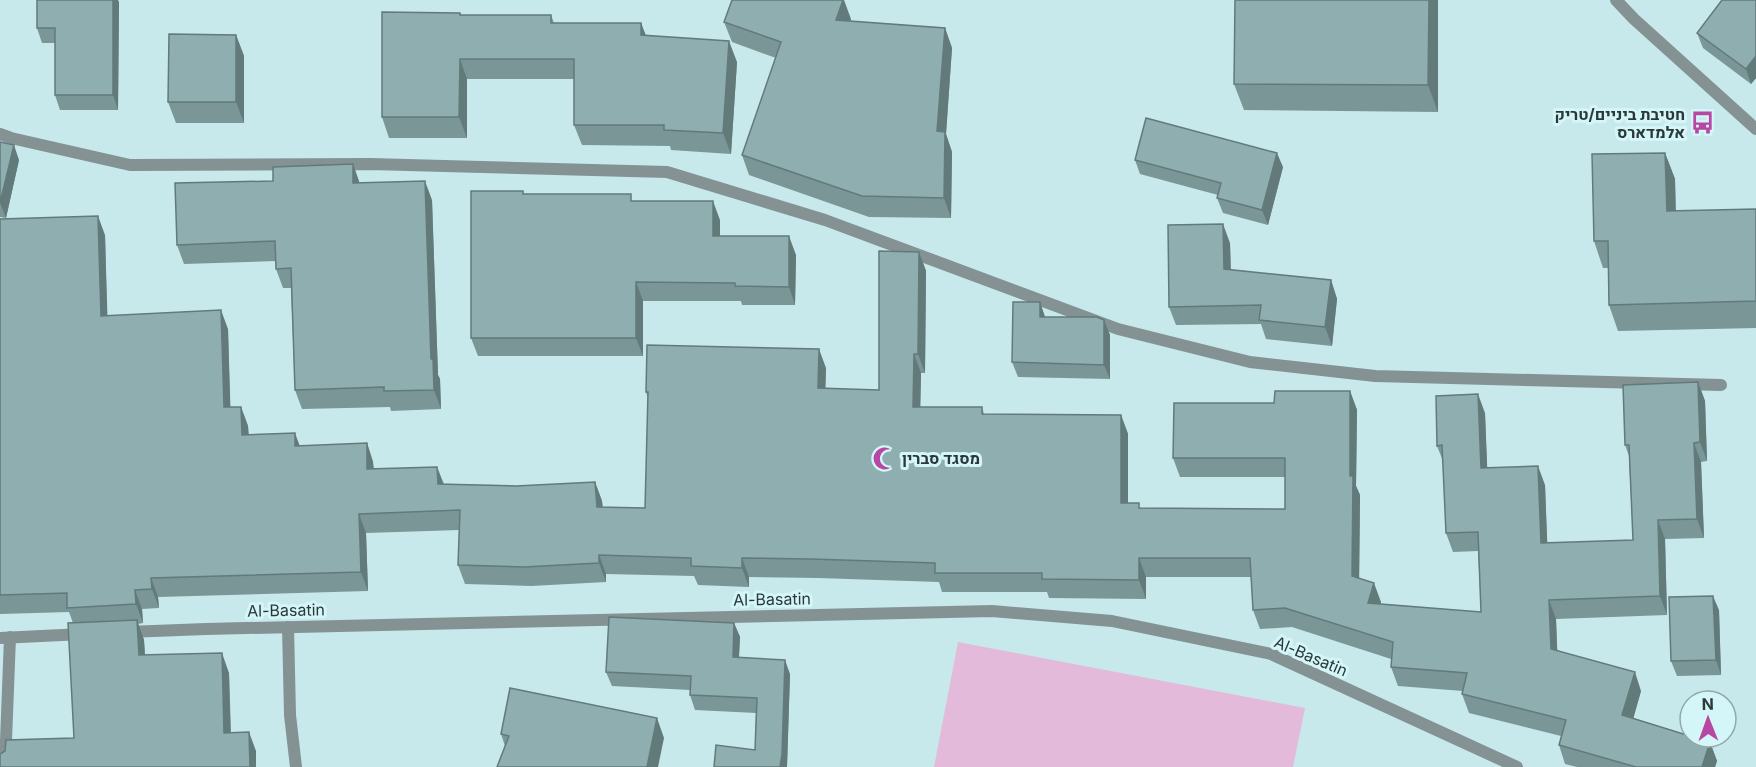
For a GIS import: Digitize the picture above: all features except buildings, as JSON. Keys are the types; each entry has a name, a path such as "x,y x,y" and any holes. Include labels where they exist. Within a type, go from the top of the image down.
{"street":[{"path":"1616,0 1756,129"},
{"path":"0,134 130,165 370,164 667,172 825,220 1118,329 1251,362 1375,376 1722,385"},
{"name":"Al-Basatin","path":"114,633 992,611 1112,621 1271,654 1517,767"},
{"path":"288,627 290,715 296,767"},
{"path":"5,767 5,637 91,634"}],"shaded area":[{"path":"958,642 1305,708 1293,767 934,767"}],"place":[{"name":"חטיבת ביניים/טריק אלמדארס","path":"1703,123"},
{"name":"מסגד סברין","path":"884,458"}]}
